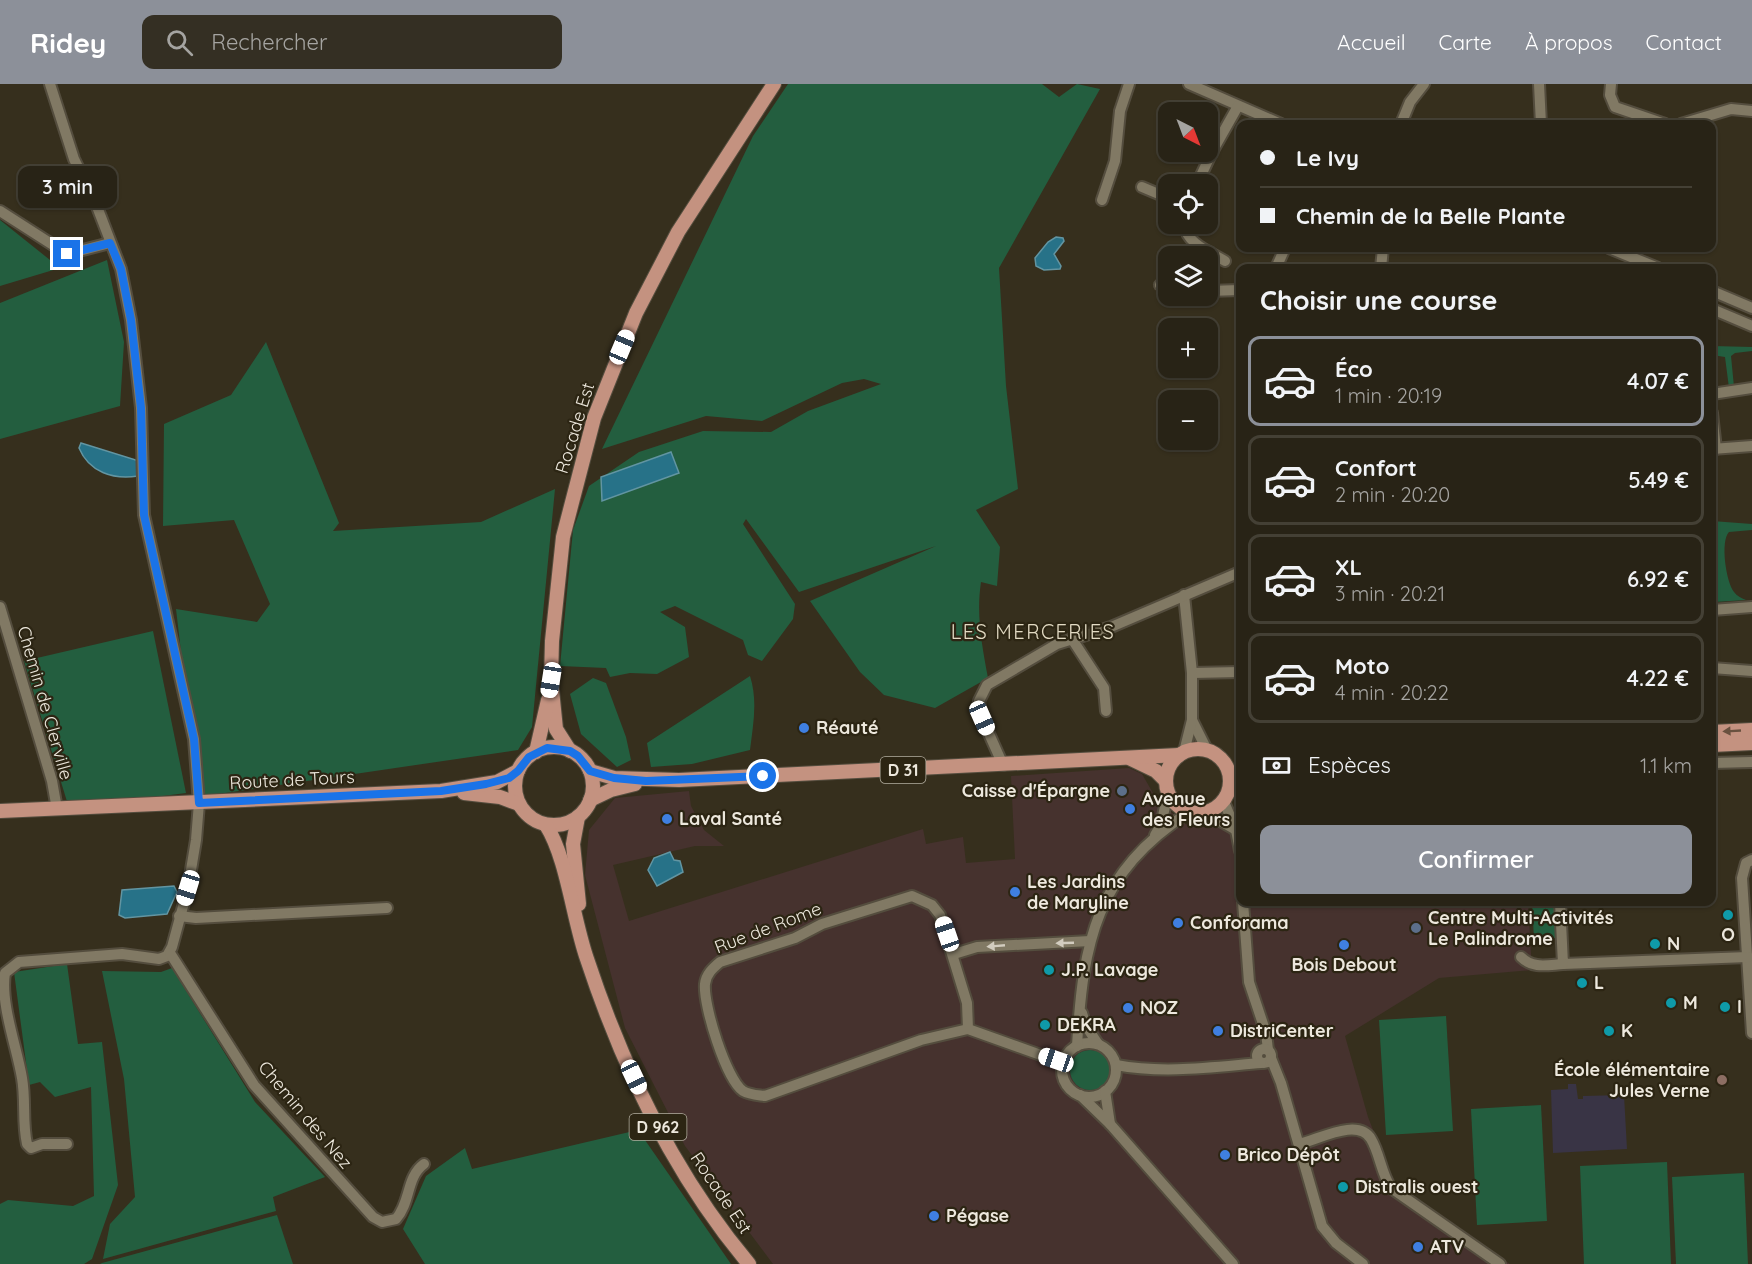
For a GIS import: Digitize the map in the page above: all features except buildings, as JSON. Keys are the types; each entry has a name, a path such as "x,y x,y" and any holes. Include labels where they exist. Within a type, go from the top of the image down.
{"main road":[{"name":"Rocade Est","path":"570,751 556,729 551,680 552,641 562,537 594,418 636,313 678,232 774,84"},
{"name":"Rocade Est","path":"536,752 543,730 551,680"},
{"path":"1716,732 1752,730"},
{"path":"1716,745 1752,743"},
{"path":"547,748 570,751 578,756 590,771 593,787 590,801 578,817 568,823 546,825 526,813 519,804 515,787 518,771 536,752 547,748"},
{"path":"1207,750 1223,760 1235,782 1224,802 1208,812 1194,813 1180,808 1167,787 1169,767 1182,753 1207,750"},
{"name":"D 31","path":"590,771 614,778 646,781 1003,765 1182,753"},
{"name":"D 31","path":"1126,757 1155,771 1167,787"},
{"path":"1223,760 1236,760"},
{"name":"Route de Tours","path":"0,811 441,791 497,783 518,771"},
{"name":"D 31","path":"590,801 611,790 646,781"},
{"name":"Route de Tours","path":"441,791 500,797 519,804"},
{"name":"Rocade Est","path":"578,817 573,844 573,870 594,977"},
{"name":"Rocade Est","path":"546,825 559,847 572,910 625,1059 660,1132 704,1204 748,1264"}],"street":[{"path":"50,84 74,159 96,204 121,269 131,320 141,408 144,515 194,739 199,803 191,869 170,953 159,958 122,954 19,962 5,973 3,980 22,1080 27,1144 36,1148 42,1144 67,1144"},
{"path":"1102,200 1115,161 1120,111 1129,84"},
{"path":"1189,84 1271,120"},
{"path":"1403,120 1410,102 1424,84"},
{"path":"1539,84 1541,120"},
{"path":"1611,84 1610,95 1615,107 1653,120"},
{"path":"1202,174 1238,106"},
{"path":"1694,120 1731,109 1752,111"},
{"path":"1142,187 1158,194"},
{"path":"0,211 67,254 110,243"},
{"path":"1187,234 1192,242 1225,261"},
{"path":"1619,252 1648,264"},
{"path":"1218,291 1236,290"},
{"path":"1716,293 1752,308"},
{"path":"1716,311 1752,326"},
{"path":"1716,393 1752,388"},
{"path":"1716,449 1752,446"},
{"path":"1003,765 982,718 979,702 981,692 987,685 1057,644 1112,627 1236,574"},
{"path":"1182,753 1192,720 1191,673 1184,595"},
{"name":"Chemin de Clerville","path":"0,607 52,781 57,809"},
{"path":"1716,610 1752,608"},
{"path":"1072,639 1104,688 1106,711"},
{"path":"1716,668 1752,671"},
{"path":"1191,673 1236,672"},
{"path":"1192,720 1207,750"},
{"path":"1716,763 1752,762"},
{"path":"1167,787 1161,825 1152,840 1109,890 1090,940 1079,1005 1077,1046 1063,1063 1064,1080 1110,1124 1233,1264"},
{"path":"1224,802 1236,830"},
{"path":"1152,840 1194,813 1222,822 1236,830"},
{"path":"1749,862 1742,878 1748,914 1752,1033"},
{"name":"Rue de Rome","path":"912,896 932,905 940,915 954,954 967,1003 968,1029 921,1040 866,1058 803,1084 765,1096 757,1095 742,1090 730,1077 706,1002 705,981 711,969 720,962 795,938 822,924 912,896"},
{"path":"1243,906 1249,982 1264,1027 1263,1056 1281,1083 1322,1226 1336,1243 1363,1264"},
{"path":"1560,906 1563,964"},
{"path":"179,916 195,918 387,908"},
{"path":"954,954 1000,945 1090,940"},
{"name":"Chemin des Nez","path":"170,953 254,1085 373,1217 382,1222 396,1219 407,1202 415,1170 424,1164"},
{"path":"1521,957 1528,965 1535,966 1748,957"},
{"path":"1079,1005 1086,1026 1098,1044 1110,1052 1116,1065 1115,1078 1105,1091 1088,1097 1080,1095"},
{"path":"968,1029 1063,1063"},
{"path":"1077,1046 1098,1044"},
{"path":"1116,1065 1142,1070 1235,1066 1263,1056"},
{"path":"1115,1078 1142,1070"},
{"path":"1105,1091 1110,1124"},
{"path":"1299,1144 1352,1129 1365,1133 1371,1138 1384,1178 1391,1188 1500,1264"}],"shaded area":[{"path":"1129,768 1142,774 1157,800 1185,824 1211,828 1236,809 1236,906 1528,906 1532,970 1439,978 1345,1036 1368,1117 1393,1181 1510,1264 773,1264 685,1146 625,1028 585,875 589,830 615,798 689,791 691,806 704,830 724,846 695,846 613,865 629,921 923,829 926,844 963,837 966,863 1015,859 1011,776"},
{"path":"1568,1084 1576,1084 1578,1099 1583,1099 1583,1096 1624,1095 1627,1149 1553,1153 1551,1090 1568,1089"}],"green space":[{"path":"788,84 1042,84 1059,97 1077,84 1100,89 999,268 1006,386 1018,489 976,510 1000,547 997,586 981,582 980,630 988,678 935,708 884,695 860,672 810,601 936,546 799,592 746,519 743,524 795,604 793,619 762,661 748,655 743,640 675,606 660,612 685,627 689,657 657,674 630,673 610,677 606,668 560,666 573,530 589,486 639,452 703,431 771,432 808,411 881,384 864,379 842,383 762,421 706,416 602,449 753,136"},
{"path":"0,220 60,268 0,286"},
{"path":"107,260 124,342 120,406 0,439 0,303"},
{"path":"266,342 339,523 333,531 481,522 555,489 532,727 518,750 198,797 176,609 257,622 270,604 234,520 163,526 164,424 231,395"},
{"path":"1716,346 1752,347 1752,351 1735,353 1731,356 1734,387 1729,388 1725,357 1716,356"},
{"path":"1716,521 1752,524 1752,530 1729,532 1725,544 1725,562 1731,587 1736,595 1746,600 1716,602"},
{"path":"153,631 186,793 69,808 24,661"},
{"path":"750,676 754,704 750,750 692,764 651,767 647,743"},
{"path":"593,678 606,683 626,737 631,760 617,767 581,734 570,694"},
{"path":"1532,906 1555,906 1556,938 1534,939"},
{"path":"67,964 78,1044 102,1042 118,1185 92,1259 84,1264 0,1264 0,1204 8,1200 73,1206 94,1196 91,1087 55,1097 40,1082 29,1085 14,972"},
{"path":"172,968 255,1102 325,1177 273,1197 276,1211 103,1259 110,1224 135,1197 124,1079 102,971 161,972"},
{"path":"1446,1016 1453,1131 1386,1135 1379,1020"},
{"path":"1090,1050 1098,1051 1104,1056 1109,1062 1109,1078 1104,1084 1098,1089 1090,1090 1082,1089 1076,1084 1071,1078 1070,1070 1071,1062 1076,1056 1082,1051"},
{"path":"1541,1105 1547,1221 1477,1225 1471,1109"},
{"path":"638,1130 731,1264 425,1264 403,1229 426,1176 465,1148 472,1169"},
{"path":"1667,1162 1671,1264 1584,1264 1580,1166"},
{"path":"1744,1173 1748,1264 1676,1264 1672,1177"},
{"path":"277,1215 293,1264 100,1264 102,1263"}],"water":[{"path":"1056,237 1063,238 1064,241 1054,254 1061,266 1060,269 1044,270 1036,266 1035,258 1048,242"},
{"path":"81,443 139,461 138,476 120,477 95,468 83,456 79,448"},
{"path":"671,452 679,473 602,501 601,477"},
{"path":"670,852 674,860 680,861 683,872 657,886 648,870 654,858"},
{"path":"174,886 177,892 167,914 125,918 119,915 122,890"}],"place":[{"name":"Réauté","path":"804,728"},
{"name":"Caisse d'Épargne","path":"1122,791"},
{"name":"Avenue des Fleurs","path":"1130,809"},
{"name":"Laval Santé","path":"667,819"},
{"name":"Les Jardins de Maryline","path":"1015,892"},
{"name":"O","path":"1728,915"},
{"name":"Conforama","path":"1178,923"},
{"name":"Centre Multi-Activités Le Palindrome","path":"1416,928"},
{"name":"N","path":"1655,944"},
{"name":"Bois Debout","path":"1344,945"},
{"name":"J.P. Lavage","path":"1049,970"},
{"name":"L","path":"1582,983"},
{"name":"M","path":"1671,1003"},
{"name":"I","path":"1725,1007"},
{"name":"NOZ","path":"1128,1008"},
{"name":"DEKRA","path":"1045,1025"},
{"name":"DistriCenter","path":"1218,1031"},
{"name":"K","path":"1609,1031"},
{"name":"École élémentaire Jules Verne","path":"1722,1080"},
{"name":"Brico Dépôt","path":"1225,1155"},
{"name":"Distralis ouest","path":"1343,1187"},
{"name":"Pégase","path":"934,1216"},
{"name":"ATV","path":"1418,1247"}],"district":[{"name":"LES MERCERIES","path":"1033,632"}],"route":[{"path":"67,254 110,243 121,269 131,320 141,408 144,515 194,739 195,778 199,803 441,791 497,783 518,771 523,763 536,752 547,748 570,751 585,763 590,771 614,778 646,781 763,776"}]}
